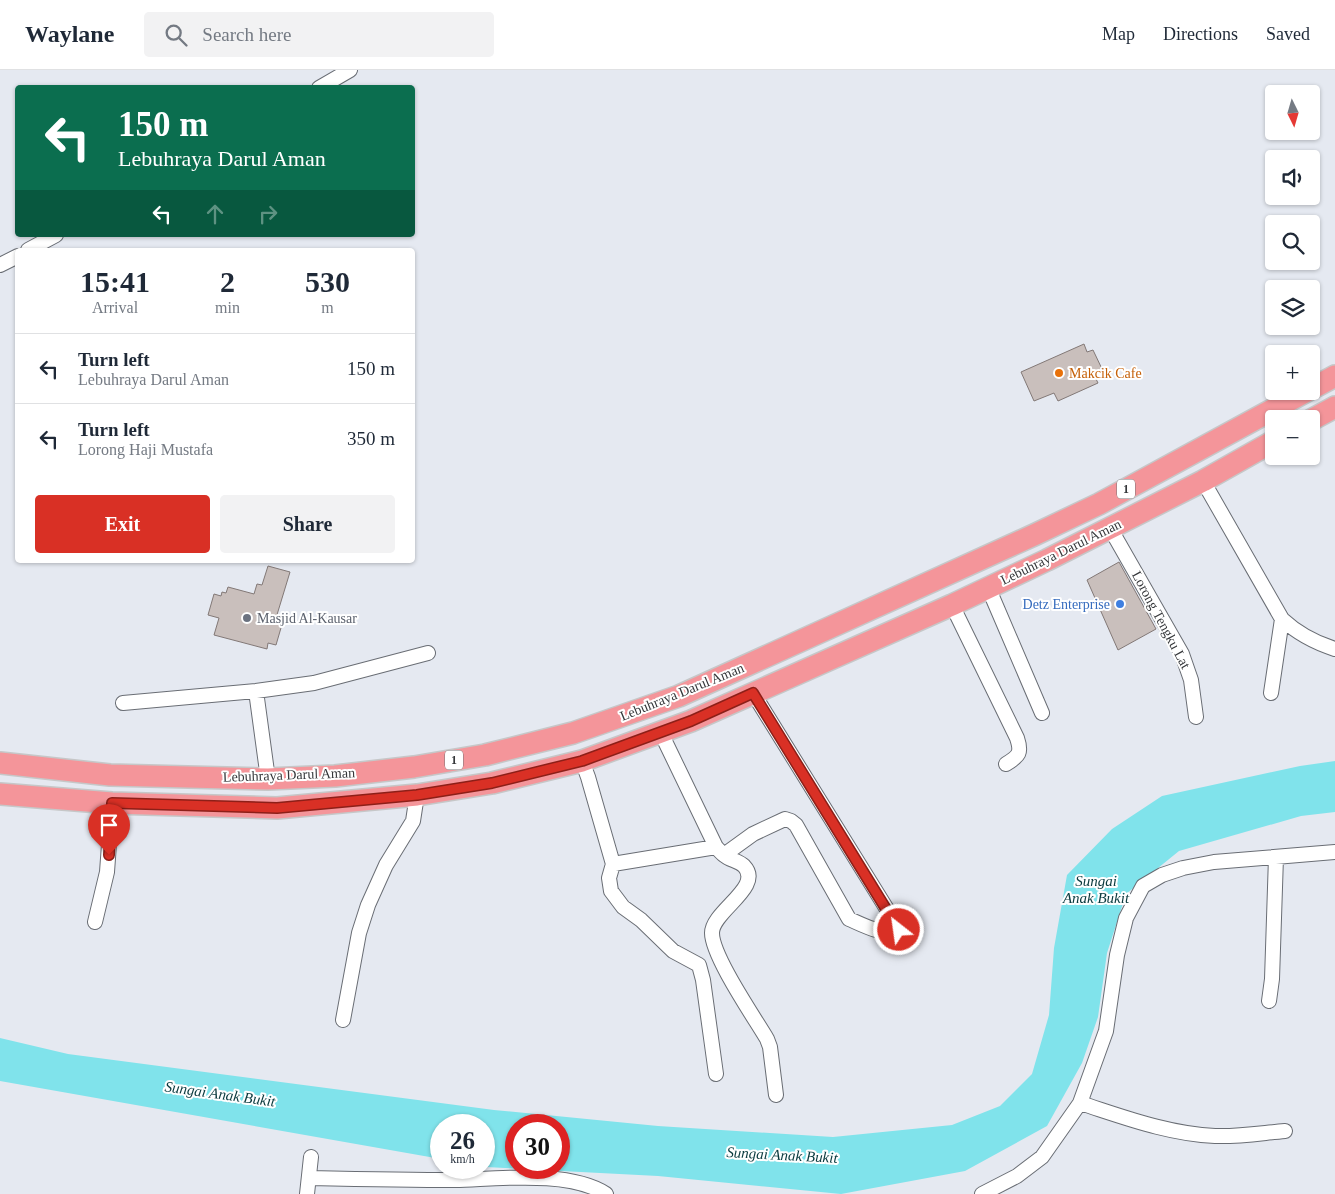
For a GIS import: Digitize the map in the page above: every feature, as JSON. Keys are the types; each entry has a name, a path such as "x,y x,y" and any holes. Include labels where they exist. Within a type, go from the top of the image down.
{"highway":[{"path":"1320,384 1335,376"},
{"name":"Lebuhraya Darul Aman","path":"0,764 110,775 268,779 335,776 414,768 485,755 573,733 679,696 881,606 1099,504 1290,400"},
{"path":"1320,415 1335,407"},
{"name":"Lebuhraya Darul Aman","path":"0,794 112,803 277,808 417,795 492,783 582,761 661,733 952,604 1110,528 1265,447"},
{"path":"881,606 889,615 903,620 918,620 925,616"},
{"path":"826,630 833,628 849,630 869,642"}],"street":[{"path":"324,85 350,70"},
{"path":"32,248 52,237"},
{"path":"0,265 15,258"},
{"path":"1203,481 1282,619 1291,627 1321,645 1335,649"},
{"name":"Lorong Tengku Lat","path":"1110,528 1182,654 1191,680 1196,718"},
{"path":"988,587 1042,714"},
{"path":"952,604 1017,738 1020,747 1019,754 1015,759 1006,764"},
{"path":"1271,693 1282,619"},
{"path":"123,703 314,684 428,654"},
{"path":"256,691 268,779"},
{"path":"613,864 720,851 785,819 796,825 849,919 878,930 898,931 898,927 753,693"},
{"path":"661,733 720,851 744,865 748,872 747,883 740,896 728,906 713,925 712,934 718,955 768,1039 776,1095"},
{"path":"582,761 613,864 609,878 611,891 623,907 641,920 673,952 699,965 703,980 716,1074"},
{"path":"343,1020 359,933 368,905 386,865 413,821 417,795"},
{"path":"95,922 107,872 112,803"},
{"path":"982,1194 1017,1176 1042,1157 1080,1102 1106,1031 1117,955 1126,918 1143,886 1162,875 1183,868 1230,860 1335,852"},
{"path":"1269,1001 1272,979 1276,857"},
{"path":"1080,1102 1153,1127 1188,1133 1216,1136 1285,1131"},
{"path":"307,1194 311,1158"},
{"path":"309,1178 458,1180 500,1178 550,1180 587,1184 606,1194"}],"water":[{"name":"Sungai Anak Bukit","path":"1335,761 1335,812 1301,816 1179,851 1126,894 1107,953 1098,1017 1082,1063 1047,1126 965,1171 841,1194 658,1176 570,1171 570,1117 658,1126 833,1137 952,1125 1000,1106 1032,1074 1049,1015 1054,948 1067,875 1112,829 1162,796 1300,766"},
{"name":"Sungai Anak Bukit","path":"0,1038 68,1054 535,1114 505,1114 505,1168 495,1167 495,1114 430,1114 430,1157 0,1081"}],"building":[{"name":"Makcik Cafe","path":"1084,344 1087,352 1093,350 1103,371 1094,375 1098,383 1058,401 1054,393 1034,401 1021,372"},
{"name":"Detz Enterprise","path":"1119,562 1156,629 1118,650 1087,580"},
{"name":"Masjid Al-Kausar","path":"268,566 290,572 276,618 283,621 276,645 268,643 267,649 214,635 219,618 208,615 214,594 221,596 222,592 226,593 228,587 254,594 257,584 262,585"}],"place":[{"name":"Makcik Cafe","path":"1059,373"},
{"name":"Detz Enterprise","path":"1120,604"},
{"name":"Masjid Al-Kausar","path":"247,618"}],"route":[{"path":"109,855 112,803 277,808 417,795 492,783 548,771 582,761 661,733 753,693 899,930"}]}
